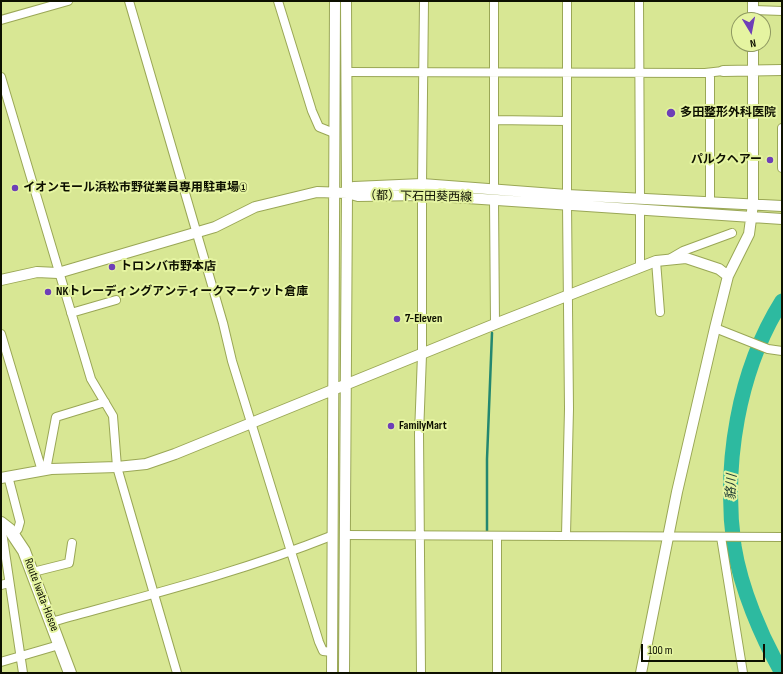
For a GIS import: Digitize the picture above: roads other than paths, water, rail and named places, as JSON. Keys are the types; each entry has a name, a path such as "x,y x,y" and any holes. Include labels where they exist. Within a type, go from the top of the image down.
{"main road":[{"name":"Route Iwata-Hosoe","path":"1,524 13,535 24,551 70,673"}],"street":[{"path":"1,20 68,1"},
{"path":"129,1 232,361 290,552 319,642 323,651 332,652"},
{"path":"278,1 312,111 319,127 334,133"},
{"path":"332,673 331,536 334,391 335,1"},
{"path":"344,673 348,193 346,1"},
{"path":"422,184 424,1"},
{"path":"494,1 494,188"},
{"path":"566,535 569,409 567,296 567,1"},
{"path":"638,1 640,74 640,198"},
{"path":"753,10 782,11"},
{"path":"641,673 677,492 715,328 728,276 749,234 753,217 753,52"},
{"path":"346,72 640,74 782,70"},
{"path":"710,73 710,201"},
{"path":"1,77 58,273 91,378 113,416 116,467 177,673"},
{"path":"494,120 568,121"},
{"path":"782,128 782,168"},
{"name":"（都）下石田葵西線","path":"782,206 640,198 567,200 494,200 422,195 358,196 348,193 354,187 422,184 494,188 567,200 640,210 782,219"},
{"path":"1,280 37,272 58,273 215,227 255,207 317,192 348,193"},
{"path":"421,673 419,434 422,354 422,195"},
{"path":"494,200 495,324"},
{"path":"640,210 640,267"},
{"path":"671,258 683,251 732,233"},
{"path":"13,535 18,529 20,522 4,477 44,470 116,467 153,461 252,424 495,324 656,261 671,258 686,258 719,269 728,276"},
{"path":"656,261 660,312"},
{"path":"71,313 116,300"},
{"path":"715,328 768,349 782,351"},
{"path":"1,334 44,470"},
{"path":"44,470 56,417 105,402"},
{"path":"1,524 23,673"},
{"path":"344,535 782,537"},
{"path":"51,622 154,594 290,552 331,536"},
{"path":"497,536 497,673"},
{"path":"723,537 743,673"},
{"path":"33,572 69,563 72,543"},
{"path":"1,585 9,583"},
{"path":"1,662 59,645"}],"waterway":[{"name":"貉川","path":"782,301 767,328 754,357 737,419 731,483 731,515 737,562 747,595 759,628 782,673"},
{"path":"487,533 487,459 492,333"}],"place":[{"name":"多田整形外科医院","path":"671,113"},
{"name":"パルクヘアー","path":"770,160"},
{"name":"イオンモール浜松市野従業員専用駐車場①","path":"15,188"},
{"name":"トロンバ市野本店","path":"112,267"},
{"name":"NKトレーディングアンティークマーケット倉庫","path":"48,292"},
{"name":"7-Eleven","path":"397,319"},
{"name":"FamilyMart","path":"391,426"}]}
